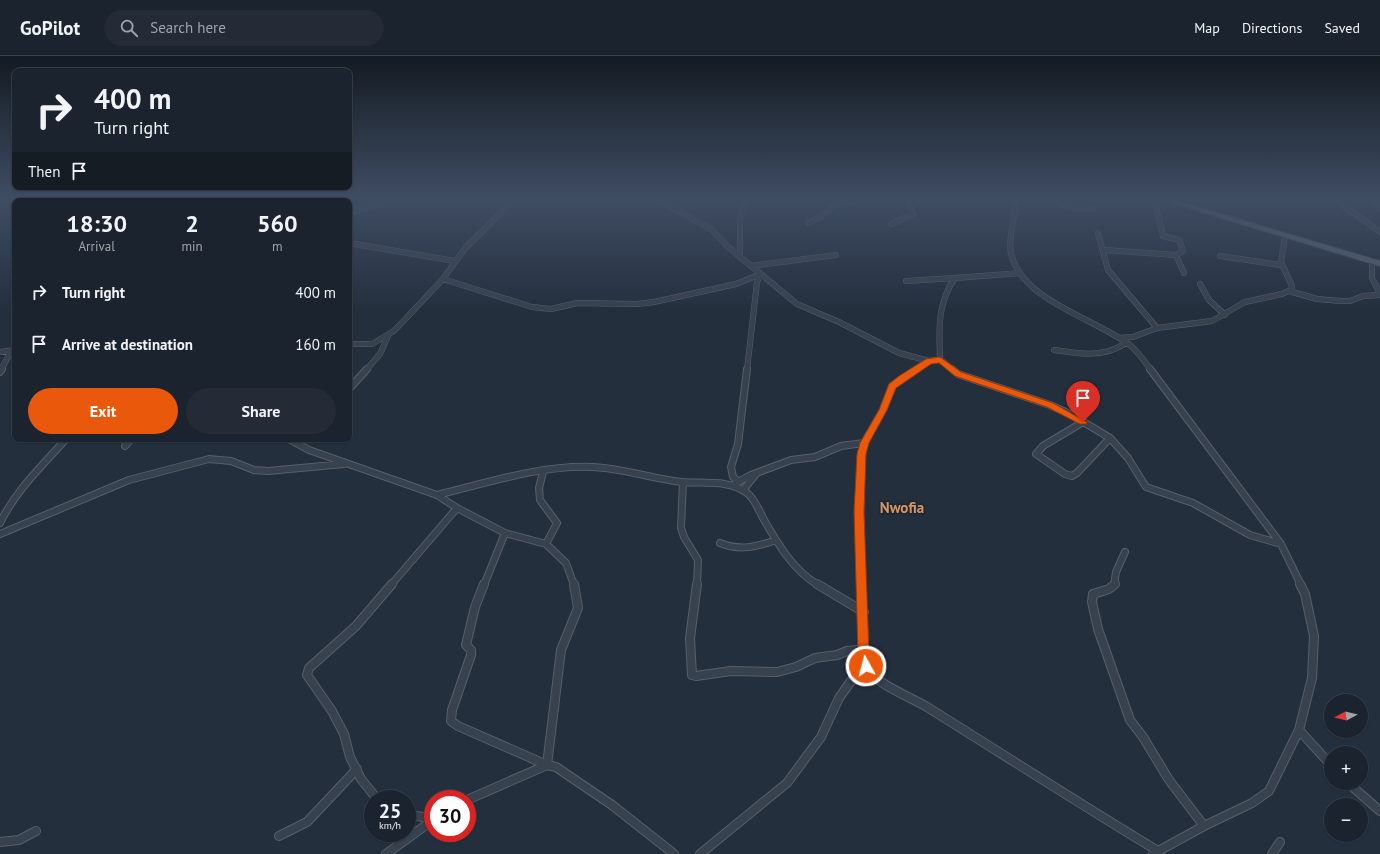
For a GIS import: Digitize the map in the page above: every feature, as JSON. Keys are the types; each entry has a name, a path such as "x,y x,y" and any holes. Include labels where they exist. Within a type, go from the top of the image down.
{"main road":[{"path":"1286,236 1376,263"}],"street":[{"path":"352,344 372,344 388,336 443,279 466,247 478,235"},
{"path":"717,235 740,257 797,304 838,322 882,346 899,353 929,361 940,360 958,374 1050,405 1110,438 1128,458 1146,487 1193,503 1250,534 1281,544"},
{"path":"740,235 740,257"},
{"path":"700,854 742,818 787,783 821,737 839,698 851,681 860,678 873,678 925,706 1156,852 1204,826 1252,803 1269,791 1299,730 1312,678 1314,636 1304,594 1281,544 1143,359 1119,338 1034,290 1020,273 1011,254 1009,235"},
{"path":"1099,235 1104,250 1108,270 1157,328"},
{"path":"1104,250 1176,255 1183,251 1181,242 1163,235"},
{"path":"1286,236 1280,256 1280,265 1292,286 1290,291"},
{"path":"352,244 456,261"},
{"path":"751,266 836,255"},
{"path":"1176,255 1184,273"},
{"path":"1220,256 1280,265"},
{"path":"1119,338 1133,337 1157,328 1204,322 1225,315 1254,299 1290,291 1317,299 1341,301 1350,301 1362,296 1380,294 1372,278 1376,263"},
{"path":"906,281 1020,273"},
{"path":"443,279 532,307 551,309 577,303 637,304 654,302 736,284 761,274"},
{"path":"736,484 731,467 738,444 757,282 761,274"},
{"path":"940,360 939,312 944,294 955,278"},
{"path":"1200,284 1209,300 1225,315"},
{"path":"352,385 380,354 388,336"},
{"path":"1054,350 1096,353 1118,349 1126,344"},
{"path":"0,352 12,350"},
{"path":"0,372 12,352"},
{"path":"873,678 866,666 864,654 864,612 859,512 862,454 864,443 883,410 892,386 929,361"},
{"path":"1083,422 1043,446 1036,454 1065,474 1072,476 1077,473 1110,438"},
{"path":"0,523 10,503 18,492 63,442"},
{"path":"126,446 129,442"},
{"path":"294,442 309,450 437,495 457,508 506,533 546,544 566,563 576,590 578,608 561,650 547,765"},
{"path":"736,484 751,475 791,460 815,457 841,446 864,443"},
{"path":"0,534 122,483 209,459 231,461 254,470 268,471 348,464"},
{"path":"437,495 543,472 580,467 601,468 683,482 736,484 744,489 754,501 781,549 804,576 864,612"},
{"path":"543,472 538,491 541,504 554,515 557,523 546,544"},
{"path":"744,489 756,474"},
{"path":"683,482 682,531 686,541 699,558 690,638 692,675 696,676 731,671 777,672 796,667 815,658 837,655 847,651 857,650 864,654"},
{"path":"370,790 362,779 350,757 344,734 332,711 307,675 309,668 356,626 457,508"},
{"path":"506,533 475,607 466,645 471,650 471,655 452,710 451,721 458,726 547,765 556,767 612,805 674,854"},
{"path":"720,543 739,549 776,540"},
{"path":"1125,552 1116,572 1115,584 1101,592 1093,594 1092,602 1098,629 1130,720 1143,737 1169,780 1204,826"},
{"path":"1299,730 1324,757"},
{"path":"476,796 547,765"},
{"path":"279,836 308,822 357,769"},
{"path":"1356,790 1380,811"},
{"path":"386,854 424,826"},
{"path":"0,842 19,840 36,831"},
{"path":"1272,854 1280,842"}],"district":[{"name":"Nwofia","path":"902,508"}],"route":[{"path":"866,666 864,654 864,612 859,485 864,443 883,410 892,386 929,361 940,360 958,374 1050,405 1083,422"}]}
